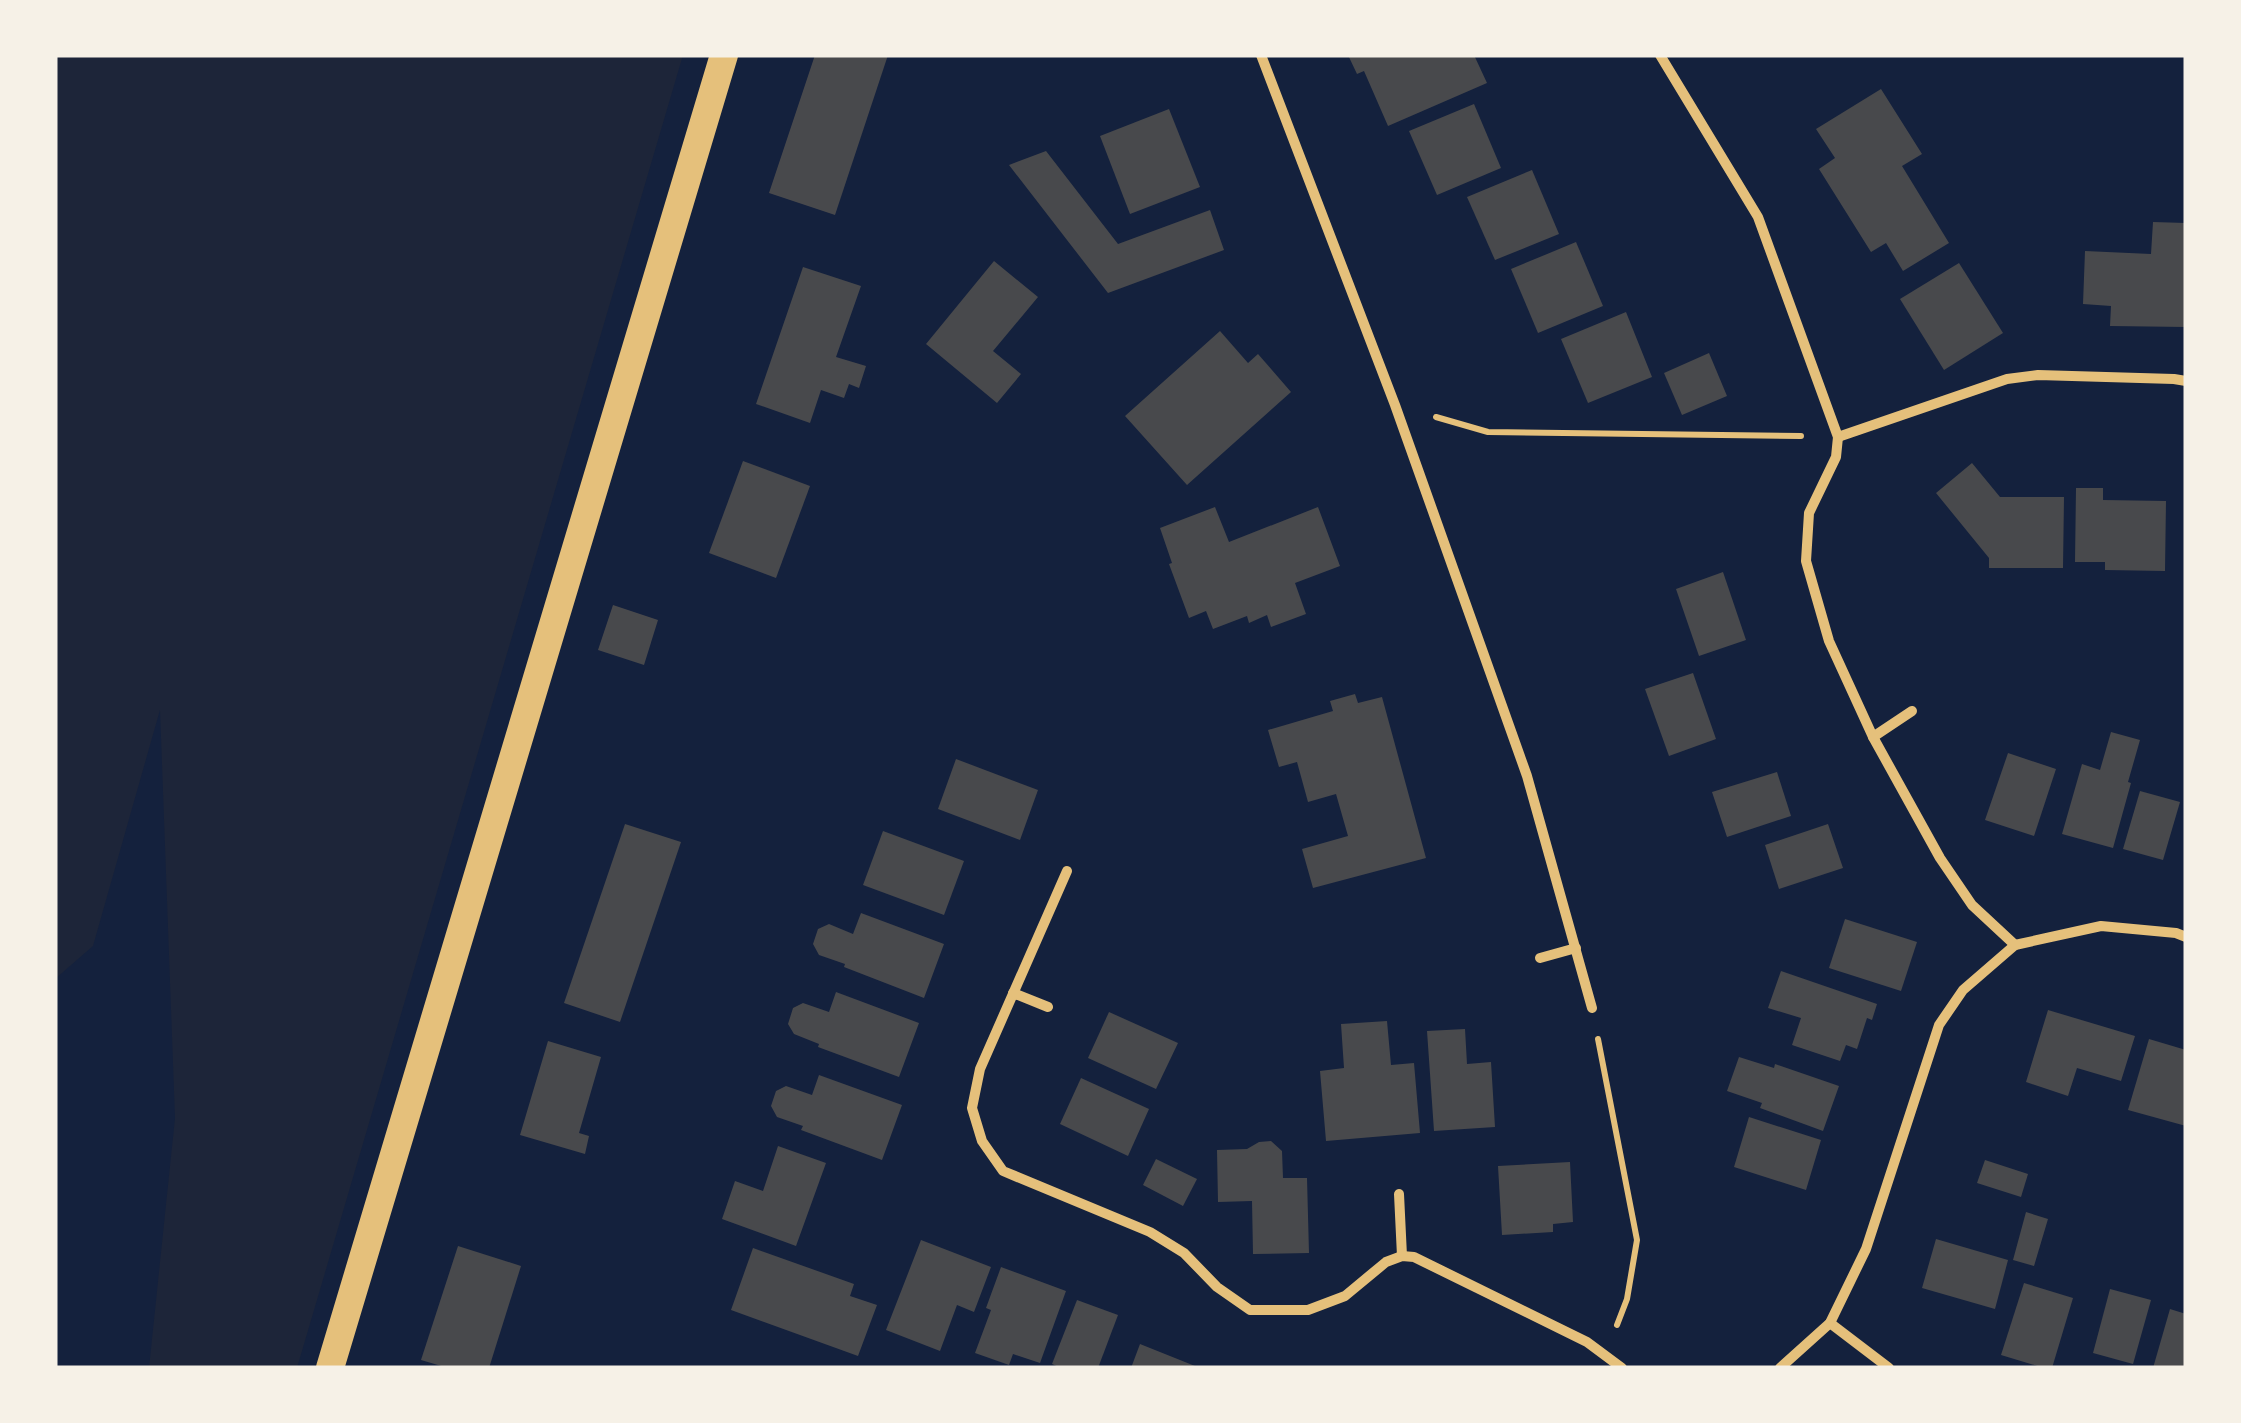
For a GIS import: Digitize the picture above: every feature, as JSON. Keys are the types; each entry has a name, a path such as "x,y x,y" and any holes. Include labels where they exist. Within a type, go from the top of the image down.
{"highway":[{"path":"330,1368 724,55"}],"street":[{"path":"1261,55 1395,405 1527,776 1592,1008"},
{"path":"1660,55 1758,217 1838,437 1836,457 1809,513 1806,561 1829,641 1873,737 1940,858 1972,905 2015,945"},
{"path":"1838,437 2006,379 2174,378 2186,382"},
{"path":"1873,737 1912,711"},
{"path":"1067,871 980,1069 972,1108 982,1141 1004,1171 1150,1232 1184,1253 1217,1287 1250,1310 1308,1310 1345,1296 1386,1262 1402,1256 1414,1257 1587,1342 1622,1368"},
{"path":"1780,1368 1830,1323 1866,1249 1939,1025 1963,990 2015,945 2101,926 2186,937"},
{"path":"1540,958 1576,948"},
{"path":"1013,994 1048,1007"},
{"path":"1399,1194 1402,1256"},
{"path":"1830,1323 1889,1368"}],"path":[{"path":"1395,405 1488,432 1838,437"},
{"path":"1592,1008 1637,1240 1626,1299 1606,1356"}],"shaded area":[{"path":"55,55 683,55 297,1368 149,1368 175,1118 160,710 93,946 55,979"}],"building":[{"path":"815,55 888,55 835,215 769,193"},
{"path":"1348,55 1474,55 1487,83 1388,126 1364,71 1357,74"},
{"path":"1881,89 1922,154 1902,166 1949,243 1903,271 1886,243 1871,252 1819,169 1835,158 1816,129"},
{"path":"1474,104 1501,168 1437,195 1409,131"},
{"path":"1169,109 1200,187 1130,214 1100,136"},
{"path":"1046,151 1118,244 1210,210 1224,250 1108,293 1009,165"},
{"path":"1532,170 1559,234 1495,260 1467,197"},
{"path":"2153,222 2186,223 2186,327 2110,326 2111,306 2083,304 2085,251 2151,254"},
{"path":"1576,242 1603,306 1538,333 1511,269"},
{"path":"994,261 1038,297 993,351 1021,374 997,403 926,344"},
{"path":"1959,263 2003,333 1944,370 1900,299"},
{"path":"803,267 861,286 836,357 866,366 859,388 849,384 844,398 821,390 810,423 756,404"},
{"path":"1626,312 1652,377 1588,403 1561,339"},
{"path":"1220,331 1248,363 1258,354 1291,392 1187,485 1125,416"},
{"path":"1709,353 1727,396 1682,415 1664,373"},
{"path":"743,461 810,486 776,578 709,553"},
{"path":"1972,463 2000,497 2064,497 2063,568 1989,568 1989,558 1936,493"},
{"path":"2076,488 2103,488 2103,500 2166,501 2165,571 2105,570 2105,562 2075,562"},
{"path":"1215,507 1229,542 1318,507 1340,566 1295,583 1306,614 1271,627 1267,615 1249,623 1247,616 1213,629 1206,611 1189,618 1160,528"},
{"path":"1723,572 1746,640 1699,656 1676,589"},
{"path":"613,605 658,620 644,665 598,650"},
{"path":"1693,673 1716,739 1669,756 1645,689"},
{"path":"1355,694 1358,703 1382,697 1426,858 1313,888 1302,849 1348,836 1336,794 1308,802 1297,762 1279,767 1268,730 1333,711 1330,701"},
{"path":"2111,732 2140,740 2113,848 2062,834 2082,764 2100,770"},
{"path":"2008,753 2056,769 2034,836 1985,820"},
{"path":"956,759 1038,790 1020,840 938,809"},
{"path":"1777,772 1791,816 1727,837 1712,792"},
{"path":"2140,791 2180,802 2163,860 2123,849"},
{"path":"625,824 681,842 620,1022 564,1003"},
{"path":"1828,824 1843,868 1779,889 1765,845"},
{"path":"883,831 964,861 944,915 863,885"},
{"path":"861,913 944,944 924,998 819,955 813,944 818,929 829,924 853,934"},
{"path":"1845,919 1917,942 1901,991 1829,968"},
{"path":"1781,971 1877,1004 1872,1020 1867,1018 1857,1049 1846,1045 1840,1061 1792,1045 1801,1018 1768,1008"},
{"path":"836,992 919,1023 899,1077 794,1034 788,1024 793,1008 803,1003 829,1012"},
{"path":"2048,1010 2135,1036 2121,1081 2077,1068 2068,1096 2026,1082"},
{"path":"1109,1012 1178,1043 1156,1089 1088,1058"},
{"path":"1387,1021 1391,1065 1414,1063 1420,1133 1326,1141 1320,1071 1344,1068 1341,1024"},
{"path":"1465,1029 1467,1064 1491,1062 1495,1127 1434,1131 1427,1031"},
{"path":"2149,1039 2186,1050 2186,1126 2128,1110"},
{"path":"548,1041 601,1057 579,1133 589,1136 585,1154 520,1135"},
{"path":"1739,1057 1774,1068 1775,1064 1839,1086 1823,1131 1727,1091"},
{"path":"819,1075 902,1105 882,1160 777,1117 771,1106 776,1091 786,1086 812,1095"},
{"path":"1081,1078 1149,1109 1128,1156 1060,1124"},
{"path":"1749,1117 1821,1140 1806,1190 1734,1167"},
{"path":"1271,1141 1282,1151 1283,1178 1307,1178 1309,1253 1253,1254 1252,1201 1218,1202 1217,1150 1247,1149"},
{"path":"778,1146 826,1163 796,1246 722,1219 735,1181 763,1191"},
{"path":"1156,1159 1197,1179 1183,1206 1143,1185"},
{"path":"1985,1160 2028,1174 2021,1197 1977,1183"},
{"path":"1570,1162 1573,1222 1553,1224 1553,1232 1502,1235 1498,1166"},
{"path":"2026,1212 2048,1219 2034,1266 2013,1260"},
{"path":"1936,1239 2008,1260 1995,1309 1922,1288"},
{"path":"921,1240 991,1267 974,1312 957,1305 940,1351 886,1330"},
{"path":"458,1246 521,1266 489,1368 448,1368 421,1360"},
{"path":"753,1248 854,1284 850,1296 877,1305 858,1356 731,1310"},
{"path":"1001,1267 1066,1291 1040,1363 1013,1354 1009,1365 975,1353"},
{"path":"2024,1283 2073,1298 2052,1368 2001,1355"},
{"path":"2110,1289 2151,1300 2133,1364 2093,1353"},
{"path":"1077,1300 1118,1315 1098,1368 1061,1368 1052,1364"},
{"path":"2170,1309 2186,1314 2186,1368 2153,1368"},
{"path":"1140,1344 1200,1368 1131,1368"}]}
